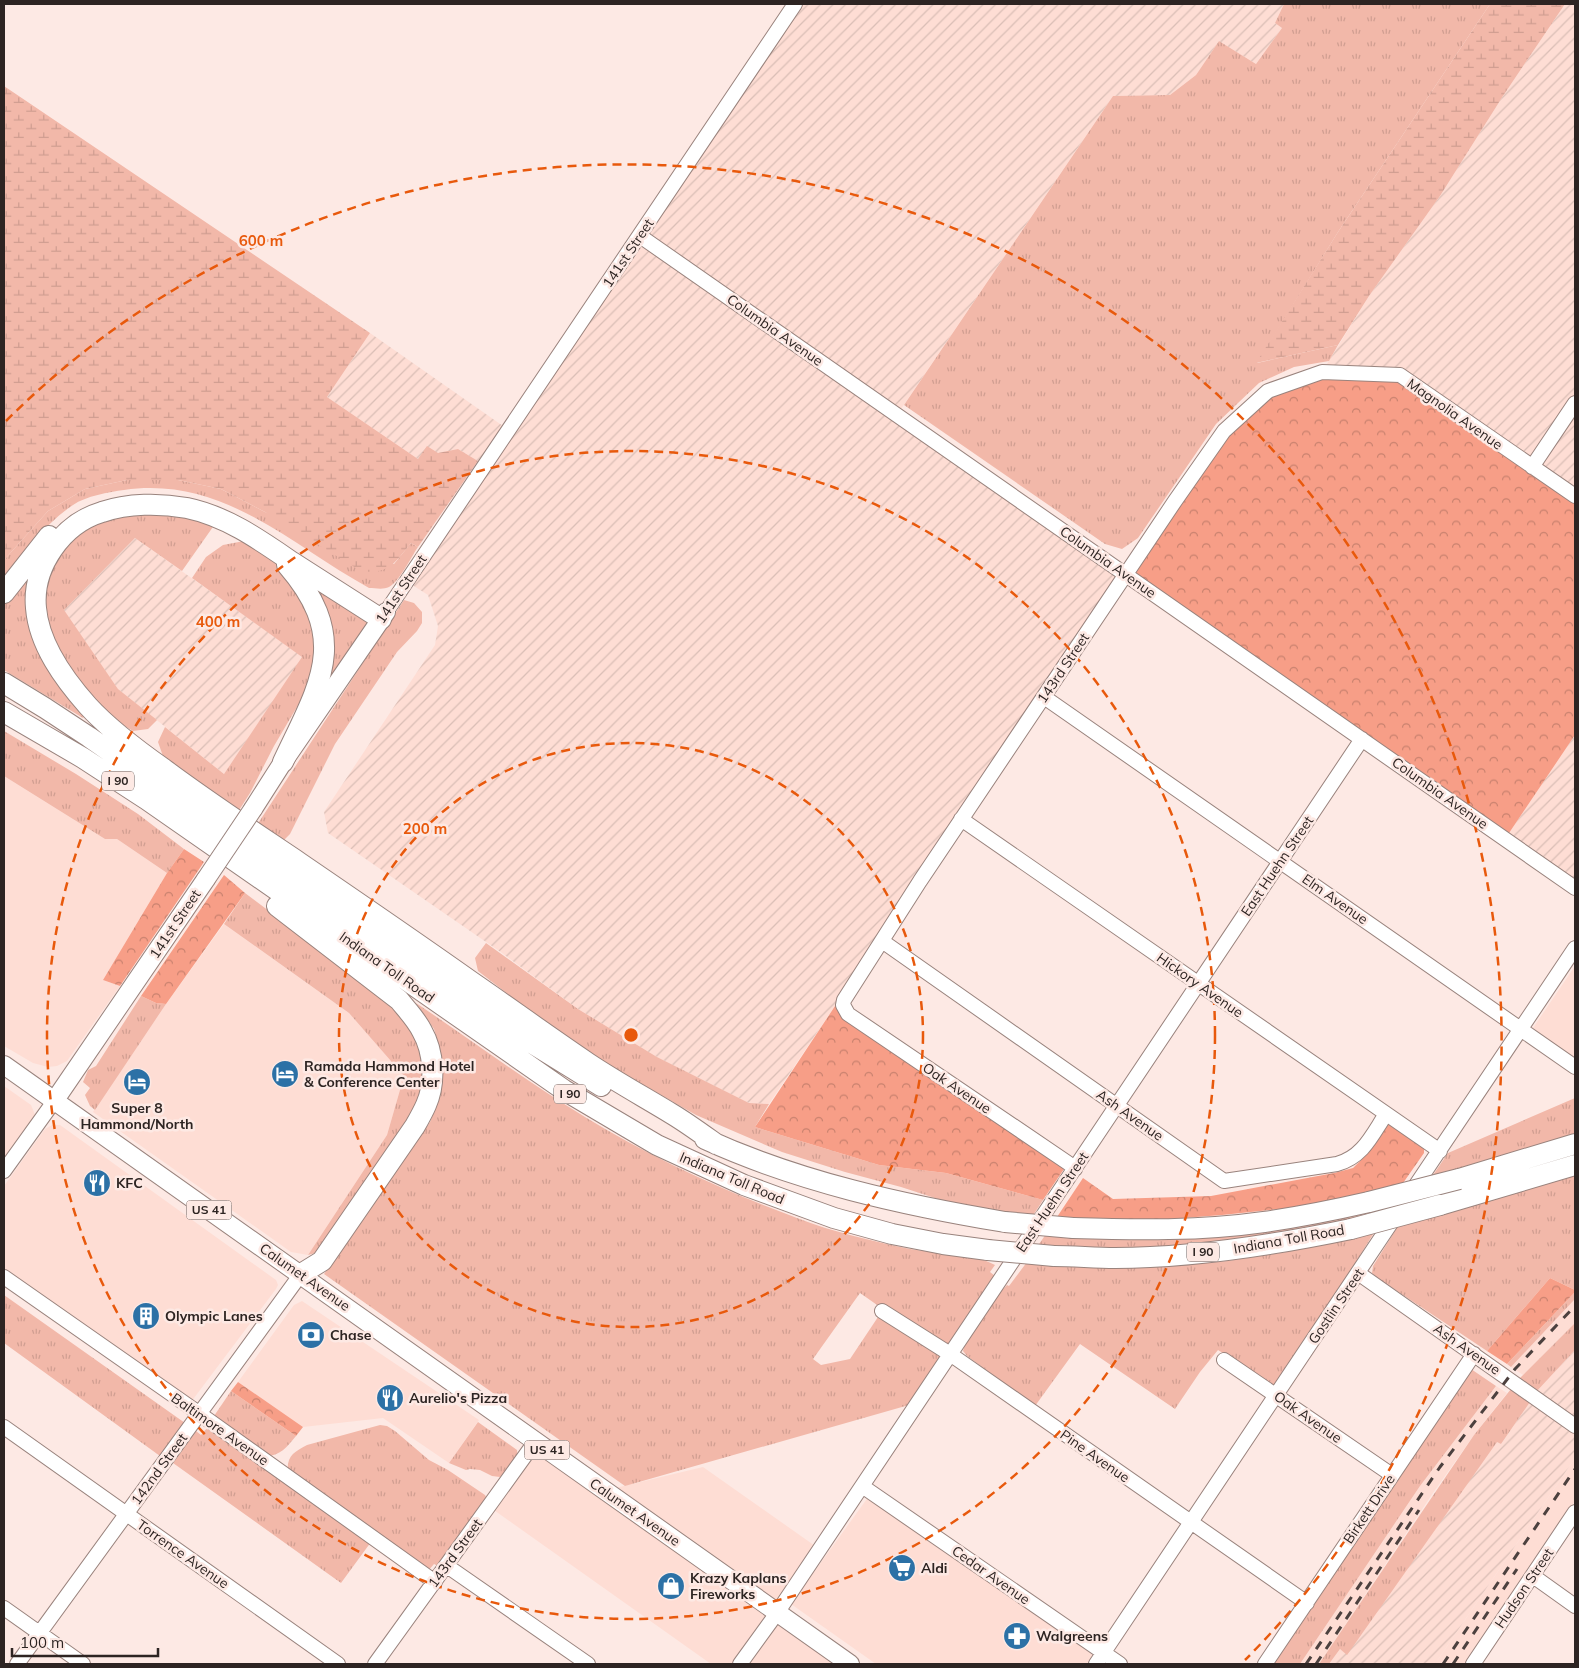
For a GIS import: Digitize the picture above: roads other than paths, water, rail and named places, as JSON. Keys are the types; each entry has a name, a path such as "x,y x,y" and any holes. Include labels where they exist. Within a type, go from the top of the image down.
{"highway":[{"path":"4,593 42,543 64,521 90,504 119,496 156,493 185,496 220,506 248,520 384,616"},
{"path":"384,616 251,535 218,518 188,508 157,504 101,512 81,522 64,536 50,552 41,570 36,589 36,608 40,630 52,656 67,680 108,727 186,786 406,935 589,1064 675,1115 716,1144"},
{"path":"251,535 286,563 300,579 314,602 323,626 325,650 321,673 314,696 283,762"},
{"name":"Indiana Toll Road","path":"4,683 112,753 499,1023 577,1073 666,1121 716,1144 769,1164 844,1188 898,1202 1005,1222 1073,1228 1129,1230 1196,1228 1262,1222 1316,1214 1459,1179 1575,1144"},
{"name":"Indiana Toll Road","path":"4,712 83,758 200,836 564,1090 657,1145 744,1186 834,1218 892,1234 988,1250 1054,1256 1116,1258 1173,1255 1294,1241 1351,1229 1575,1165"},
{"path":"200,836 238,875 399,1000 423,1031 430,1049 433,1071 431,1089 426,1105 415,1126 322,1261 301,1274"}],"main road":[{"name":"141st Street","path":"55,1100 384,616"},
{"name":"Calumet Avenue","path":"4,1065 850,1664"}],"street":[{"name":"141st Street","path":"384,616 795,4"},
{"name":"Columbia Avenue","path":"640,236 1575,888"},
{"name":"143rd Street","path":"843,1005 846,996 961,819 1125,574 1224,431 1268,391 1322,372"},
{"name":"Magnolia Avenue","path":"1322,372 1400,375 1575,496"},
{"path":"1532,467 1575,404"},
{"name":"Elm Avenue","path":"1044,697 1575,1067"},
{"name":"East Huehn Street","path":"740,1664 777,1613 1362,739"},
{"name":"Hickory Avenue","path":"961,819 1440,1150"},
{"name":"Ash Avenue","path":"882,941 1224,1181 1348,1161 1358,1154 1386,1114"},
{"name":"Gostlin Street","path":"1100,1659 1575,948"},
{"name":"Oak Avenue","path":"843,1005 848,1014 1060,1157 1074,1169"},
{"name":"141st Street","path":"4,1172 55,1100"},
{"name":"Ash Avenue","path":"1358,1273 1575,1426"},
{"name":"142nd Street","path":"17,1664 301,1274"},
{"name":"Baltimore Avenue","path":"4,1277 200,1414 434,1582"},
{"name":"Pine Avenue","path":"882,1311 950,1354 1307,1603"},
{"name":"Birkett Drive","path":"1266,1664 1474,1354"},
{"name":"Oak Avenue","path":"1224,1360 1392,1475"},
{"name":"Torrence Avenue","path":"4,1427 338,1664"},
{"name":"143rd Street","path":"375,1664 535,1442"},
{"name":"Cedar Avenue","path":"862,1486 1100,1659 1120,1664"},
{"name":"Hudson Street","path":"1473,1664 1575,1512"},
{"path":"446,1566 588,1664"},
{"path":"1533,1576 1575,1606"},
{"path":"4,1608 83,1664"}],"railway":[{"path":"1306,1664 1440,1467 1515,1369 1575,1306"},
{"path":"1443,1664 1575,1469"},
{"path":"1316,1664 1419,1510"},
{"path":"1453,1664 1517,1569"}],"place":[{"name":"Ramada Hammond Hotel & Conference Center","path":"285,1074"},
{"name":"Super 8 Hammond/North","path":"137,1082"},
{"name":"KFC","path":"97,1183"},
{"name":"Olympic Lanes","path":"146,1316"},
{"name":"Chase","path":"311,1335"},
{"name":"Aurelio's Pizza","path":"390,1398"},
{"name":"Aldi","path":"902,1568"},
{"name":"Krazy Kaplans Fireworks","path":"671,1586"},
{"name":"Walgreens","path":"1017,1636"}]}
